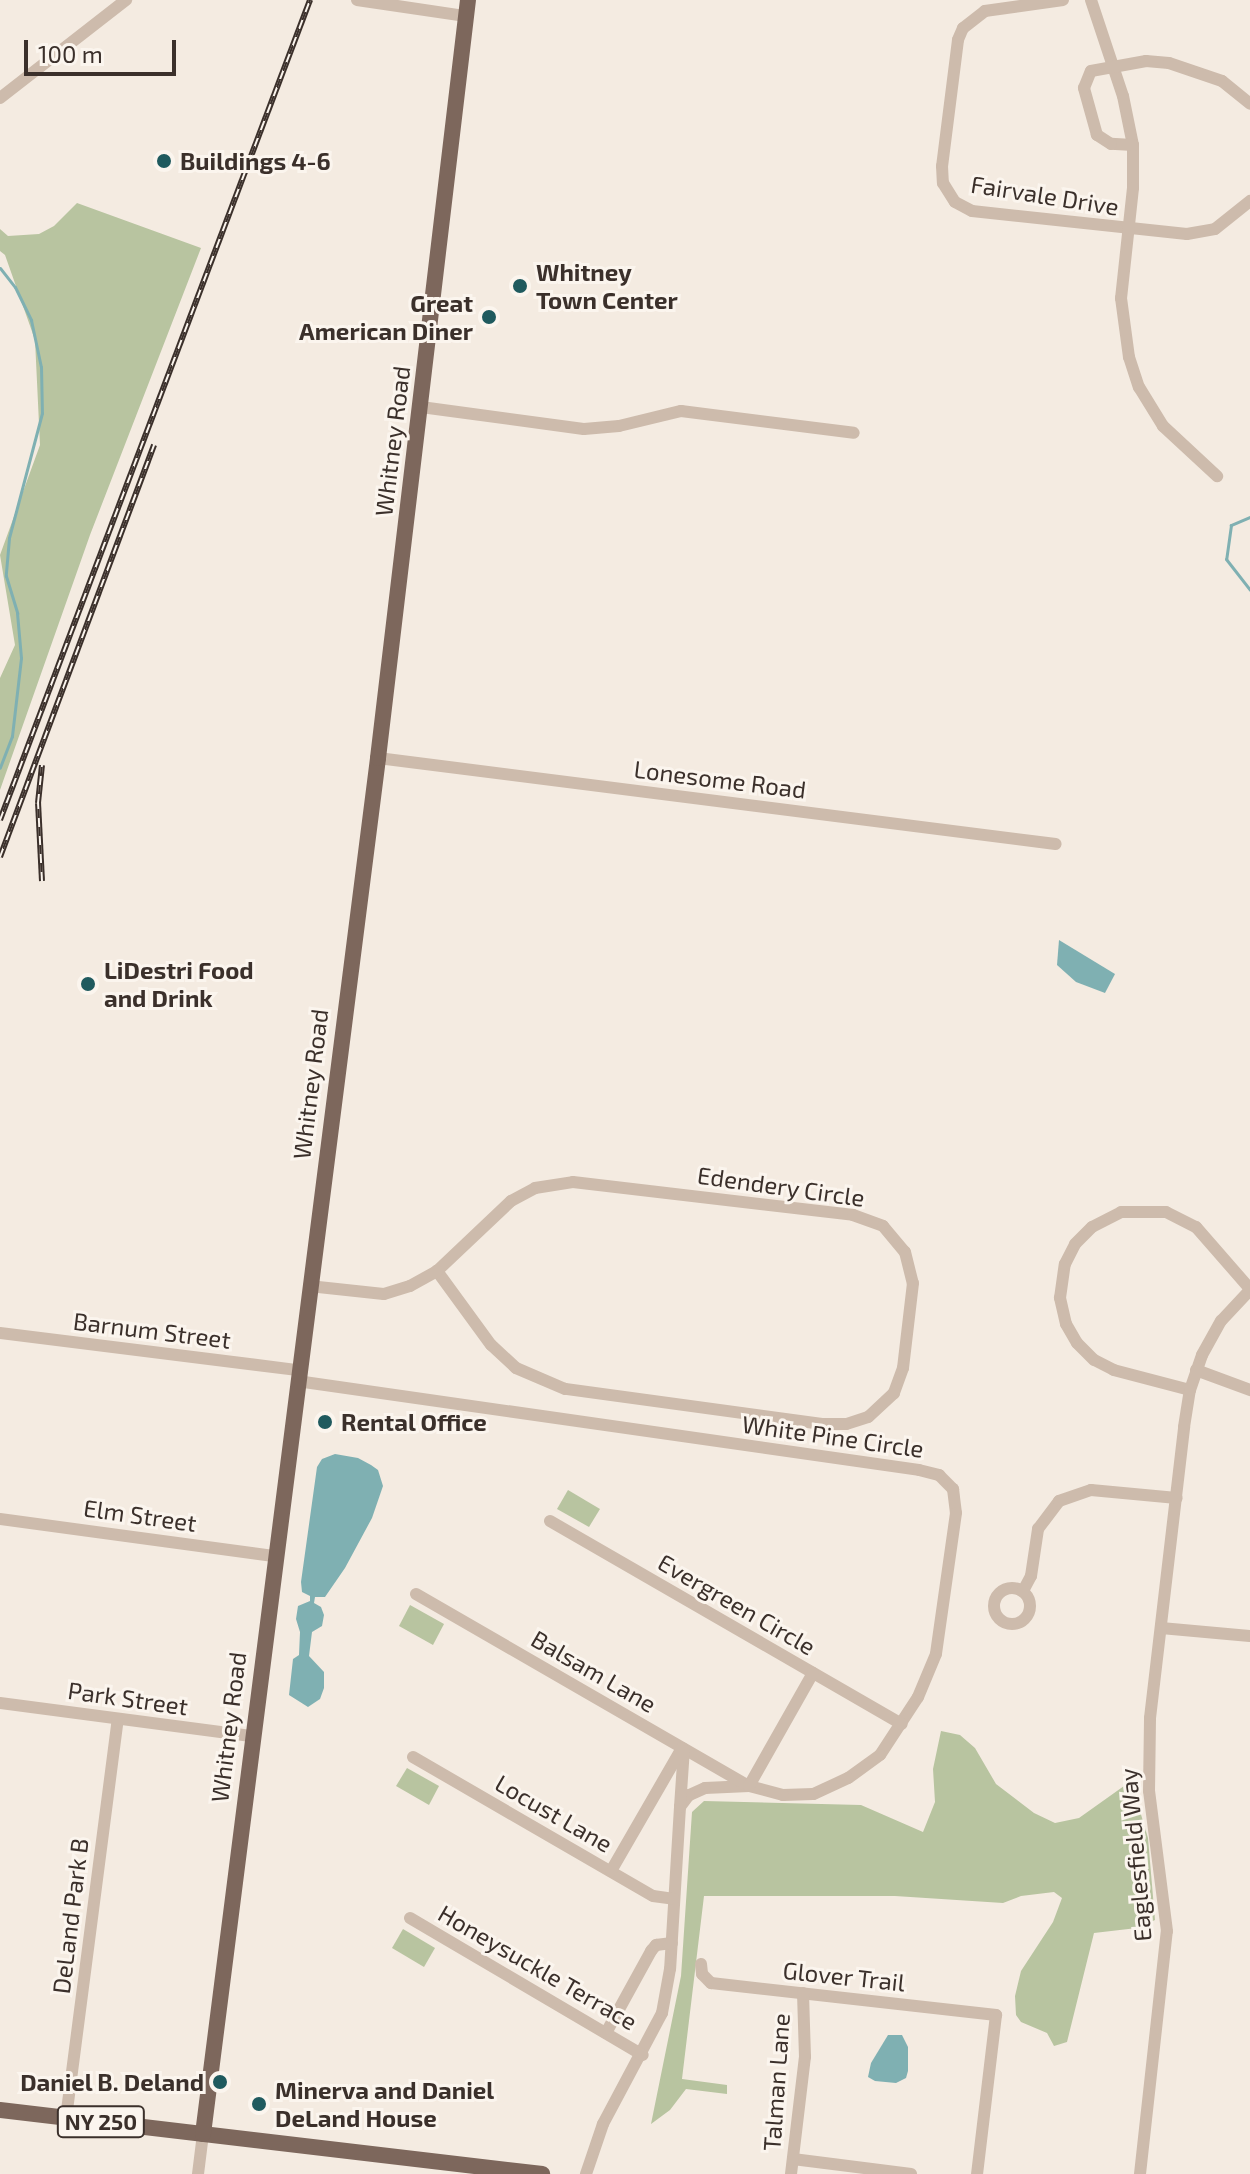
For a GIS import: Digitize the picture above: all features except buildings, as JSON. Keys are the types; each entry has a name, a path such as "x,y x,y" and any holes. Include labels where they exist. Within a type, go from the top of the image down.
{"main road":[{"name":"Whitney Road","path":"203,2134 251,1736 378,758 467,8"},
{"name":"NY 250","path":"0,2110 542,2174"}],"street":[{"path":"0,98 126,0"},
{"path":"357,0 467,8"},
{"name":"Fairvale Drive","path":"1063,0 985,11 963,28 958,40 942,166 943,183 955,202 972,211 1128,230"},
{"path":"1091,0 1113,65 1133,145 1121,315 1139,387 1163,426 1217,476"},
{"path":"1133,145 1111,144 1100,139 1084,88 1091,71 1146,61 1182,66 1222,81 1250,104"},
{"path":"1128,230 1167,234 1202,232 1229,221 1250,201"},
{"path":"421,407 584,429 619,426 681,411 854,433"},
{"name":"Lonesome Road","path":"378,758 1056,844"},
{"name":"Edendery Circle","path":"309,1286 384,1294 410,1286 437,1271 511,1201 535,1188 573,1182 863,1217 883,1226 900,1244 909,1261 913,1283 903,1368 894,1393 868,1417 833,1425 551,1386 502,1358 437,1271"},
{"path":"1190,1390 1114,1370 1094,1360 1077,1343 1066,1324 1060,1298 1065,1264 1075,1244 1092,1227 1121,1212 1166,1212 1196,1227 1250,1290"},
{"name":"Eaglesfield Way","path":"1140,2174 1167,1931 1149,1777 1150,1718 1190,1390 1196,1370 1221,1321 1250,1290"},
{"name":"Barnum Street","path":"0,1333 297,1376"},
{"path":"1196,1370 1250,1390"},
{"name":"White Pine Circle","path":"297,1376 939,1475 953,1489 956,1504 941,1631 929,1675 902,1724 880,1755 823,1791 783,1795 749,1786 696,1790 680,1807"},
{"path":"1023,1591 1031,1576 1038,1529 1059,1501 1091,1490 1177,1498"},
{"name":"Elm Street","path":"0,1519 274,1556"},
{"name":"Evergreen Circle","path":"550,1521 902,1724"},
{"name":"Balsam Lane","path":"416,1594 749,1786"},
{"path":"1161,1628 1250,1636"},
{"path":"749,1786 813,1673"},
{"name":"Park Street","path":"0,1703 251,1736"},
{"name":"DeLand Park B","path":"66,2118 118,1719"},
{"path":"586,2174 603,2124 643,2055 662,2013 672,1943 683,1749"},
{"path":"611,1871 683,1749"},
{"name":"Locust Lane","path":"413,1757 653,1896 674,1899"},
{"name":"Honeysuckle Terrace","path":"410,1918 643,2055"},
{"path":"606,2033 651,1951 656,1945 672,1943"},
{"name":"Glover Trail","path":"701,1964 705,1980 711,1983 996,2015 977,2174"},
{"name":"Talman Lane","path":"791,2174 805,2057 803,1993"},
{"name":"Whitney Road","path":"198,2174 203,2134"},
{"path":"793,2159 911,2174"}],"green space":[{"path":"77,203 201,248 90,535 0,790 0,678 15,645 0,555 40,445 35,340 5,255 0,251 0,229 8,236 39,234 54,226"},
{"path":"568,1490 600,1509 589,1527 557,1509"},
{"path":"410,1605 444,1624 433,1645 399,1626"},
{"path":"941,1731 960,1735 975,1748 996,1784 1034,1813 1055,1823 1079,1818 1131,1781 1148,1838 1155,1920 1137,1928 1094,1933 1067,2042 1054,2046 1047,2033 1021,2022 1016,2015 1015,1996 1021,1971 1053,1922 1062,1898 1054,1892 1021,1896 1003,1903 895,1896 704,1896 682,2079 727,2085 727,2094 686,2089 670,2110 651,2124 681,1976 692,1812 704,1801 861,1805 923,1832 935,1802 933,1769"},
{"path":"407,1768 439,1786 429,1805 396,1786"},
{"path":"403,1929 435,1948 424,1967 392,1948"}],"water":[{"path":"1059,940 1115,974 1105,993 1076,982 1057,965"},
{"path":"335,1454 358,1458 371,1465 378,1470 383,1486 372,1518 345,1568 325,1597 315,1597 314,1603 321,1607 324,1615 322,1626 312,1632 309,1656 324,1672 324,1688 320,1699 308,1707 289,1695 293,1659 299,1655 300,1632 296,1619 298,1606 310,1601 310,1596 302,1592 301,1582 317,1467 322,1459"},
{"path":"888,2035 902,2035 908,2047 906,2078 896,2083 875,2081 868,2077 871,2063"}],"waterway":[{"path":"0,268 15,287 31,320 41,367 42,413 9,538 6,576 17,613 21,658 12,736 0,768"},
{"path":"1250,517 1231,525 1226,559 1250,590"}],"railway":[{"path":"0,820 310,0"},
{"path":"0,857 154,445"},
{"path":"42,765 38,803 42,881"}],"place":[{"name":"Buildings 4-6","path":"164,161"},
{"name":"Whitney Town Center","path":"520,286"},
{"name":"Great American Diner","path":"489,317"},
{"name":"LiDestri Food and Drink","path":"88,984"},
{"name":"Rental Office","path":"325,1422"},
{"name":"Daniel B. Deland","path":"220,2082"},
{"name":"Minerva and Daniel DeLand House","path":"259,2104"}]}
